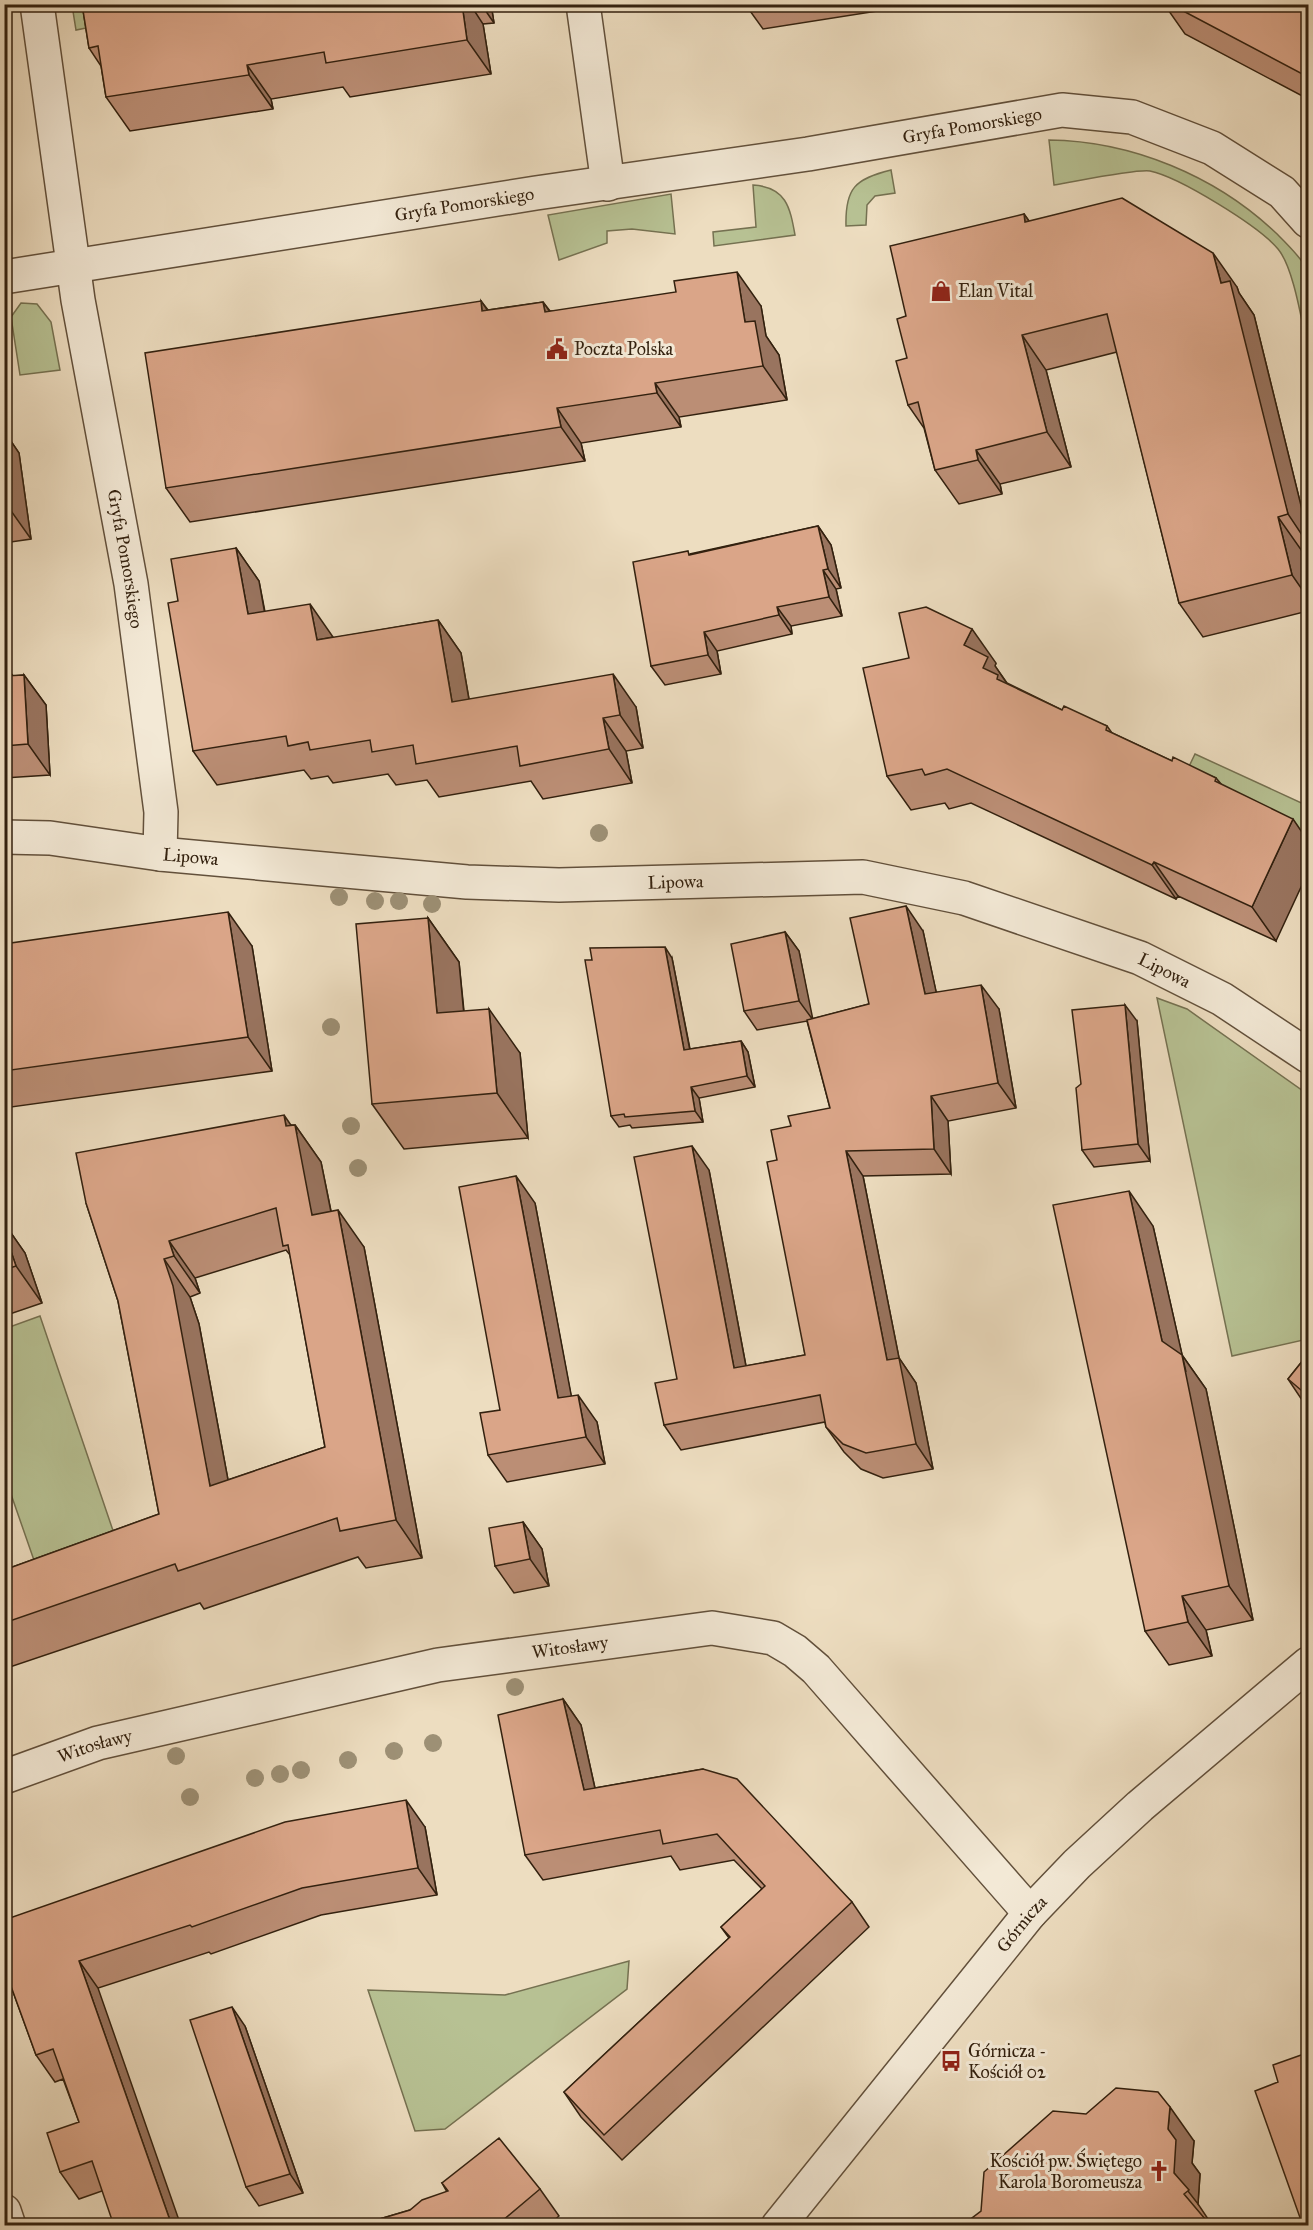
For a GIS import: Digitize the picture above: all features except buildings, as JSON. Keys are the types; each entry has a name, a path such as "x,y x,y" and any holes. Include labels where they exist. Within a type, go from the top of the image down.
{"street":[{"name":"Gryfa Pomorskiego","path":"37,4 90,375 131,584 161,812 160,854"},
{"path":"583,4 608,184"},
{"name":"Gryfa Pomorskiego","path":"4,277 808,154 1062,110 1132,117 1212,148 1282,192 1308,221"},
{"name":"Lipowa","path":"4,837 50,838 160,854 478,882 559,885 864,877 963,898 1140,958 1222,999 1308,1056"},
{"name":"Witosławy","path":"4,1777 98,1743 438,1665 712,1628 773,1638 795,1651 816,1669 1030,1913"},
{"name":"Górnicza","path":"778,2226 1030,1913 1077,1864 1140,1806 1308,1664"},
{"path":"4,2211 9,2226"}],"green space":[{"path":"72,5 108,5 111,23 76,30"},
{"path":"1049,140 1111,147 1141,155 1200,179 1252,213 1289,246 1308,272 1310,297 1308,350 1289,269 1278,249 1268,239 1237,216 1198,192 1180,182 1150,171 1054,185"},
{"path":"891,170 895,193 875,196 867,205 866,225 846,226 848,202 855,187 869,177"},
{"path":"753,185 773,190 779,194 788,207 795,235 714,246 713,232 756,227"},
{"path":"671,194 675,234 632,229 607,231 607,243 559,260 548,215"},
{"path":"21,303 37,304 51,322 60,370 20,375 11,317"},
{"path":"1195,754 1308,806 1308,844 1182,781"},
{"path":"1157,998 1187,1009 1303,1091 1308,1121 1308,1339 1232,1356"},
{"path":"40,1316 123,1560 44,1589 5,1477 4,1329"},
{"path":"629,1961 627,1989 445,2129 415,2131 368,1990 505,1995"}],"place":[{"name":"Elan Vital","path":"941,291"},
{"name":"Poczta Polska","path":"557,349"},
{"name":"Górnicza - Kościół 02","path":"951,2061"},
{"name":"Kościół pw. Świętego Karola Boromeusza","path":"1159,2171"}]}
